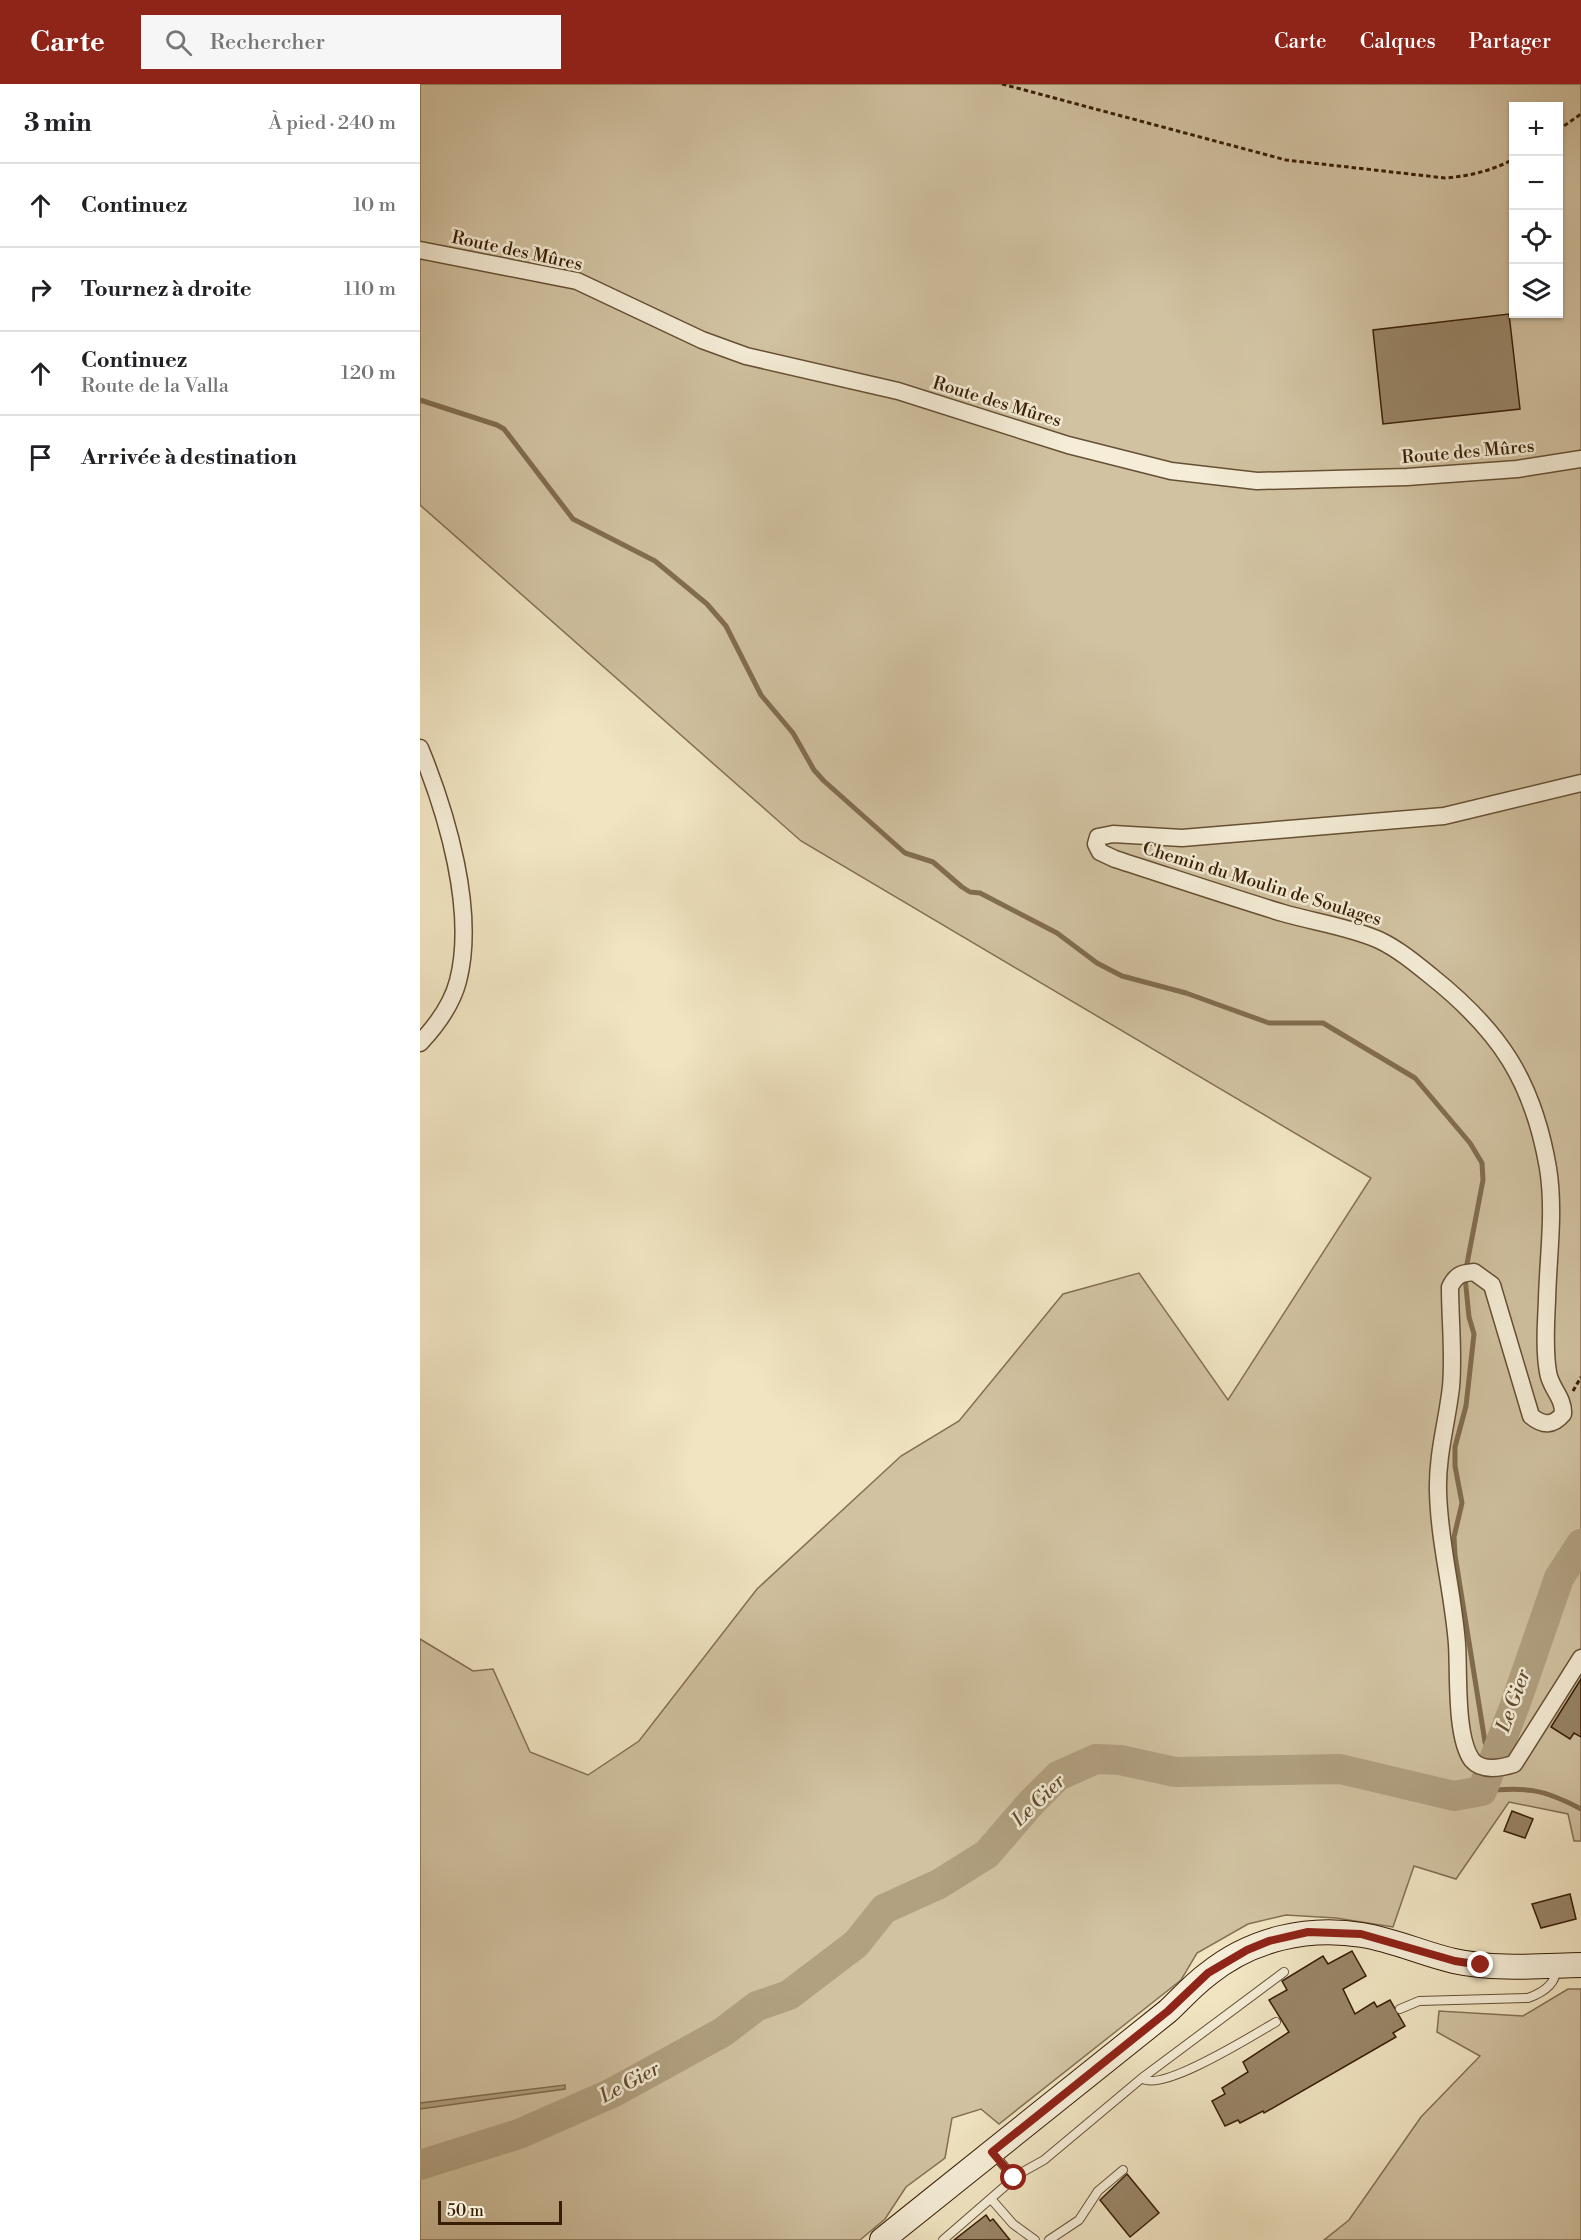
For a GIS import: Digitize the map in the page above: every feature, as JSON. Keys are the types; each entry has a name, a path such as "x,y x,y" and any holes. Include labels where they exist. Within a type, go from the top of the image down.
{"main road":[{"path":"882,2240 1168,2011 1196,1984 1223,1963 1269,1941 1308,1932 1361,1934 1455,1961 1481,1965 1581,1965"}],"street":[{"name":"Route des Mûres","path":"420,250 577,281 702,340 746,356 898,392 1068,445 1171,471 1257,481 1407,477 1517,469 1581,459"},
{"path":"420,748 444,815 460,891 464,940 458,982 438,1023 420,1043"},
{"name":"Chemin du Moulin de Soulages","path":"1581,783 1444,816 1182,838 1113,834 1098,837 1096,844 1100,852 1115,859 1280,912 1378,940 1405,956 1472,1012 1507,1052 1524,1083 1536,1115 1548,1170 1552,1227 1547,1300 1548,1366 1552,1386 1563,1406 1563,1414 1558,1420 1545,1424 1531,1416 1491,1286 1474,1272 1462,1273 1455,1277 1450,1287 1451,1384 1441,1447 1438,1488 1440,1530 1456,1640 1463,1743 1472,1760 1480,1767 1499,1769 1514,1764 1581,1658"}],"lane":[{"path":"1400,2009 1419,2001 1528,1998 1541,1993 1551,1984 1556,1974 1556,1965"},
{"path":"943,2240 992,2200 1014,2178 1044,2160 1142,2078 1284,1972"},
{"path":"1142,2078 1154,2082 1168,2078 1216,2056 1276,2022"},
{"path":"992,2152 1014,2178"},
{"path":"1049,2240 1079,2220 1098,2191 1123,2170"},
{"path":"992,2200 1013,2224 1035,2240"}],"path":[{"path":"1002,84 1286,160 1444,178 1467,176 1499,167 1509,162"},
{"path":"1563,127 1581,114"}],"shaded area":[{"path":"420,84 1581,84 1581,1841 1574,1841 1568,1814 1509,1802 1456,1879 1414,1866 1393,1927 1336,1918 1286,1915 1248,1924 1197,1953 1181,1980 999,2124 981,2109 952,2118 945,2158 906,2187 885,2219 860,2240 420,2240 420,1639 473,1671 493,1669 530,1752 588,1775 639,1741 757,1589 901,1456 959,1421 1063,1294 1139,1273 1228,1400 1371,1178 801,841 420,505"},
{"path":"1568,1989 1581,1989 1581,2240 1324,2240 1349,2220 1421,2117 1480,2056 1437,2032 1439,2011 1523,2016"},
{"path":"565,2085 565,2089 420,2109 420,2103"}],"building":[{"path":"1509,314 1520,409 1383,424 1373,330"},
{"path":"1581,1679 1581,1737 1574,1733 1570,1739 1551,1727"},
{"path":"1512,1811 1533,1819 1525,1838 1504,1831"},
{"path":"1570,1894 1576,1919 1541,1928 1532,1904"},
{"path":"1352,1951 1366,1976 1343,1989 1355,2014 1374,2002 1377,2007 1390,2000 1405,2026 1393,2033 1396,2037 1264,2113 1263,2111 1240,2123 1238,2120 1225,2126 1212,2101 1225,2094 1222,2088 1248,2072 1243,2062 1289,2032 1269,2000 1287,1990 1282,1981 1323,1956 1328,1964"},
{"path":"1127,2174 1159,2213 1130,2237 1100,2200"},
{"path":"986,2215 990,2221 993,2219 1010,2240 954,2240"}],"waterway":[{"path":"420,400 504,429 573,519 655,561 707,604 726,626 761,695 793,733 814,770 905,853 933,862 970,892 980,893 1057,933 1097,963 1122,976 1186,993 1269,1023 1323,1023 1415,1078 1470,1143 1482,1163 1483,1180 1466,1269"},
{"path":"1465,1277 1469,1317 1474,1334 1466,1406 1455,1447 1455,1466 1462,1503 1454,1537 1455,1555 1485,1742 1493,1762"},
{"name":"Le Gier","path":"420,2165 519,2134 612,2093 723,2032 757,2006 789,1995 856,1944 884,1909 939,1884 987,1854 1058,1776 1096,1759 1120,1760 1175,1772 1340,1769 1454,1796 1482,1791 1559,1578 1581,1544"},
{"path":"1482,1791 1522,1789 1544,1793 1581,1809"}],"route":[{"path":"1014,2178 992,2152 1168,2011 1208,1973 1247,1950 1269,1941 1308,1932 1361,1934 1455,1961 1481,1965"}]}
